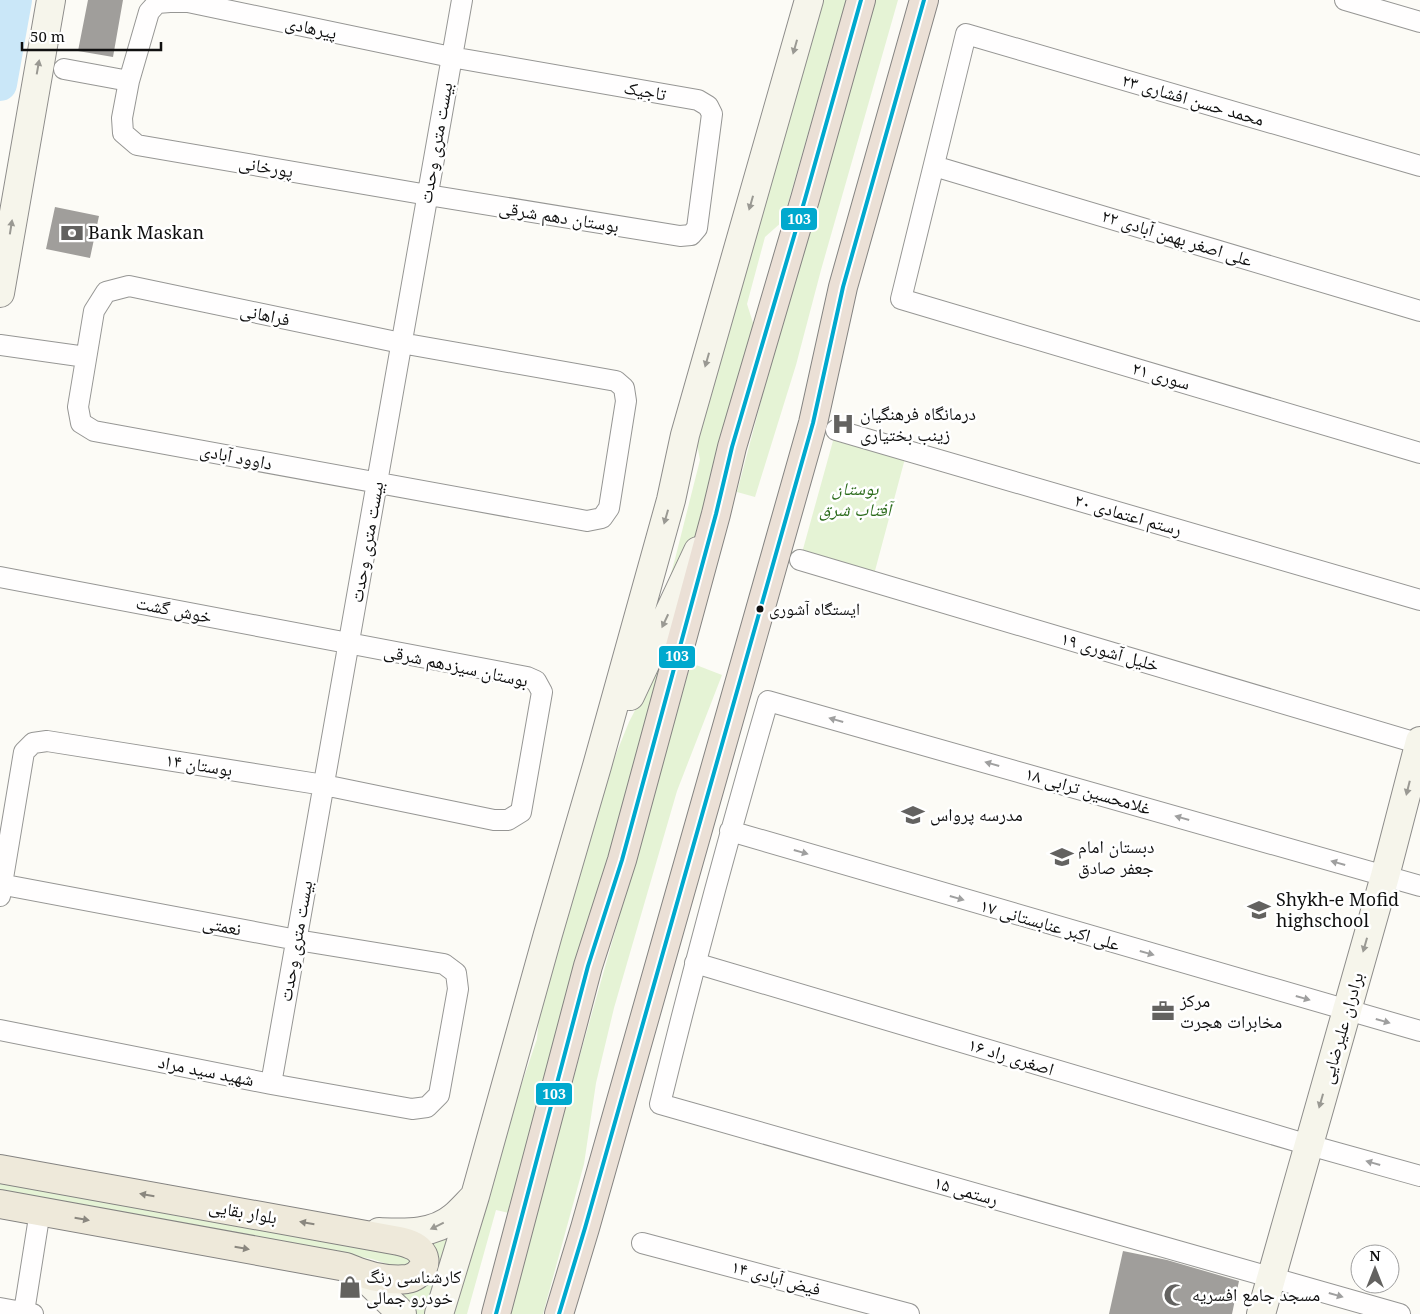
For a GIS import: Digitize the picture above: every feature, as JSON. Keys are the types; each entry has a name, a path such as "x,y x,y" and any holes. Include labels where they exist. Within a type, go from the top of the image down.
{"highway":[{"path":"496,1314 585,975 622,860 716,514 732,447 861,0"},
{"path":"559,1314 588,1220 810,432 842,287 924,0"}],"main road":[{"path":"0,293 51,0"},
{"path":"439,1314 475,1196 597,766 671,500 685,435 809,0"},
{"path":"597,766 716,514"},
{"name":"برادران علیرضایی","path":"1261,1314 1385,876 1420,743"},
{"name":"بلوار بقایی","path":"0,1169 355,1232 411,1233 430,1230 453,1218 475,1196"},
{"name":"بلوار بقایی","path":"0,1204 346,1267 360,1273 402,1314"},
{"path":"355,1232 410,1244 424,1256 425,1265 419,1274 408,1279 385,1278 360,1273"}],"street":[{"name":"بیست متری وحدت","path":"271,1084 462,0"},
{"path":"1345,0 1420,22"},
{"name":"پیرهادی","path":"129,81 149,12 157,3 170,2 188,2 451,57"},
{"name":"محمد حسن افشاری ۲۳","path":"934,166 966,34 1420,166"},
{"name":"تاجیک","path":"451,57 698,100 708,106 712,114 697,228 691,234"},
{"path":"64,69 129,81"},
{"name":"پورخانی","path":"129,81 122,118 123,133 137,145 428,196"},
{"name":"سوری ۲۱","path":"934,166 901,299 1420,453"},
{"name":"علی اصغر بهمن آبادی ۲۲","path":"934,166 1420,311"},
{"name":"بوستان دهم شرقی","path":"428,196 680,236 691,234"},
{"name":"فراهانی","path":"86,357 94,311 106,292 129,286 401,343 616,381 624,388 626,401 609,508 602,518"},
{"path":"0,344 86,357"},
{"name":"داوود آبادی","path":"86,357 78,407 81,423 94,431 587,521 602,518"},
{"name":"رستم اعتمادی ۲۰","path":"836,430 1420,600"},
{"name":"خلیل آشوری ۱۹","path":"800,560 1420,743"},
{"name":"خوش گشت","path":"0,577 349,644"},
{"name":"بوستان سیزدهم شرقی","path":"349,644 527,677 536,681 542,692 521,812 508,820"},
{"name":"غلامحسین ترابی ۱۸","path":"730,831 768,701 1420,886"},
{"name":"بوستان ۱۴","path":"1,888 24,752 33,743 47,741 324,785 494,820 508,820"},
{"path":"704,966 730,831"},
{"name":"علی اکبر عنابستانی ۱۷","path":"730,831 1420,1032"},
{"name":"نعمتی","path":"1,888 444,964 456,973 458,989 439,1096 427,1107 412,1109"},
{"name":"رستمی ۱۵","path":"704,966 660,1104 1400,1314"},
{"name":"اصغری راد ۱۶","path":"704,966 1420,1176"},
{"name":"شهید سید مراد","path":"0,1030 271,1084 412,1109"},
{"path":"0,1308 28,1313 40,1211"},
{"name":"فیض آبادی ۱۴","path":"642,1243 909,1314"}],"green space":[{"path":"820,0 846,0 783,221 765,237 747,304 754,326 701,514 691,567 647,659 700,460 695,434"},
{"path":"874,0 898,0 796,365 755,497 737,492 800,254"},
{"name":"بوستان آفتاب شرق","path":"836,430 907,451 872,582 800,560"},
{"path":"667,648 509,1213 496,1210 467,1314 446,1314 537,1039 542,987 599,796 629,722"},
{"path":"691,663 722,675 677,791 614,1008 596,1083 584,1164 543,1314 509,1314 562,1119"},
{"path":"0,1183 189,1218 380,1248 408,1256 414,1264 396,1267 372,1259 0,1192"},
{"path":"460,1221 429,1314 412,1314 384,1287 407,1287 427,1244"}],"building":[{"path":"88,0 123,0 113,57 78,51"},
{"name":"Bank Maskan","path":"55,207 99,216 90,258 46,249"},
{"name":"مسجد جامع افسریه","path":"1123,1251 1167,1260 1239,1281 1232,1314 1109,1314"}],"waterway":[{"path":"0,84 15,0"}],"transit line":[{"name":"103","path":"496,1314 588,966 622,860 716,514 732,447 861,0"},
{"name":"103","path":"559,1314 813,423 843,287 924,0"}],"place":[{"name":"Bank Maskan","path":"72,233"},
{"name":"درمانگاه فرهنگیان زینب بختیاری","path":"843,424"},
{"name":"ایستگاه آشوری","path":"760,609"},
{"name":"مدرسه پرواس","path":"913,815"},
{"name":"دبستان امام جعفر صادق","path":"1062,857"},
{"name":"Shykh-e Mofid highschool","path":"1259,910"},
{"name":"مرکز مخابرات هجرت","path":"1163,1011"},
{"name":"کارشناسی رنگ خودرو جمالی","path":"350,1287"},
{"name":"مسجد جامع افسریه","path":"1175,1295"}]}
